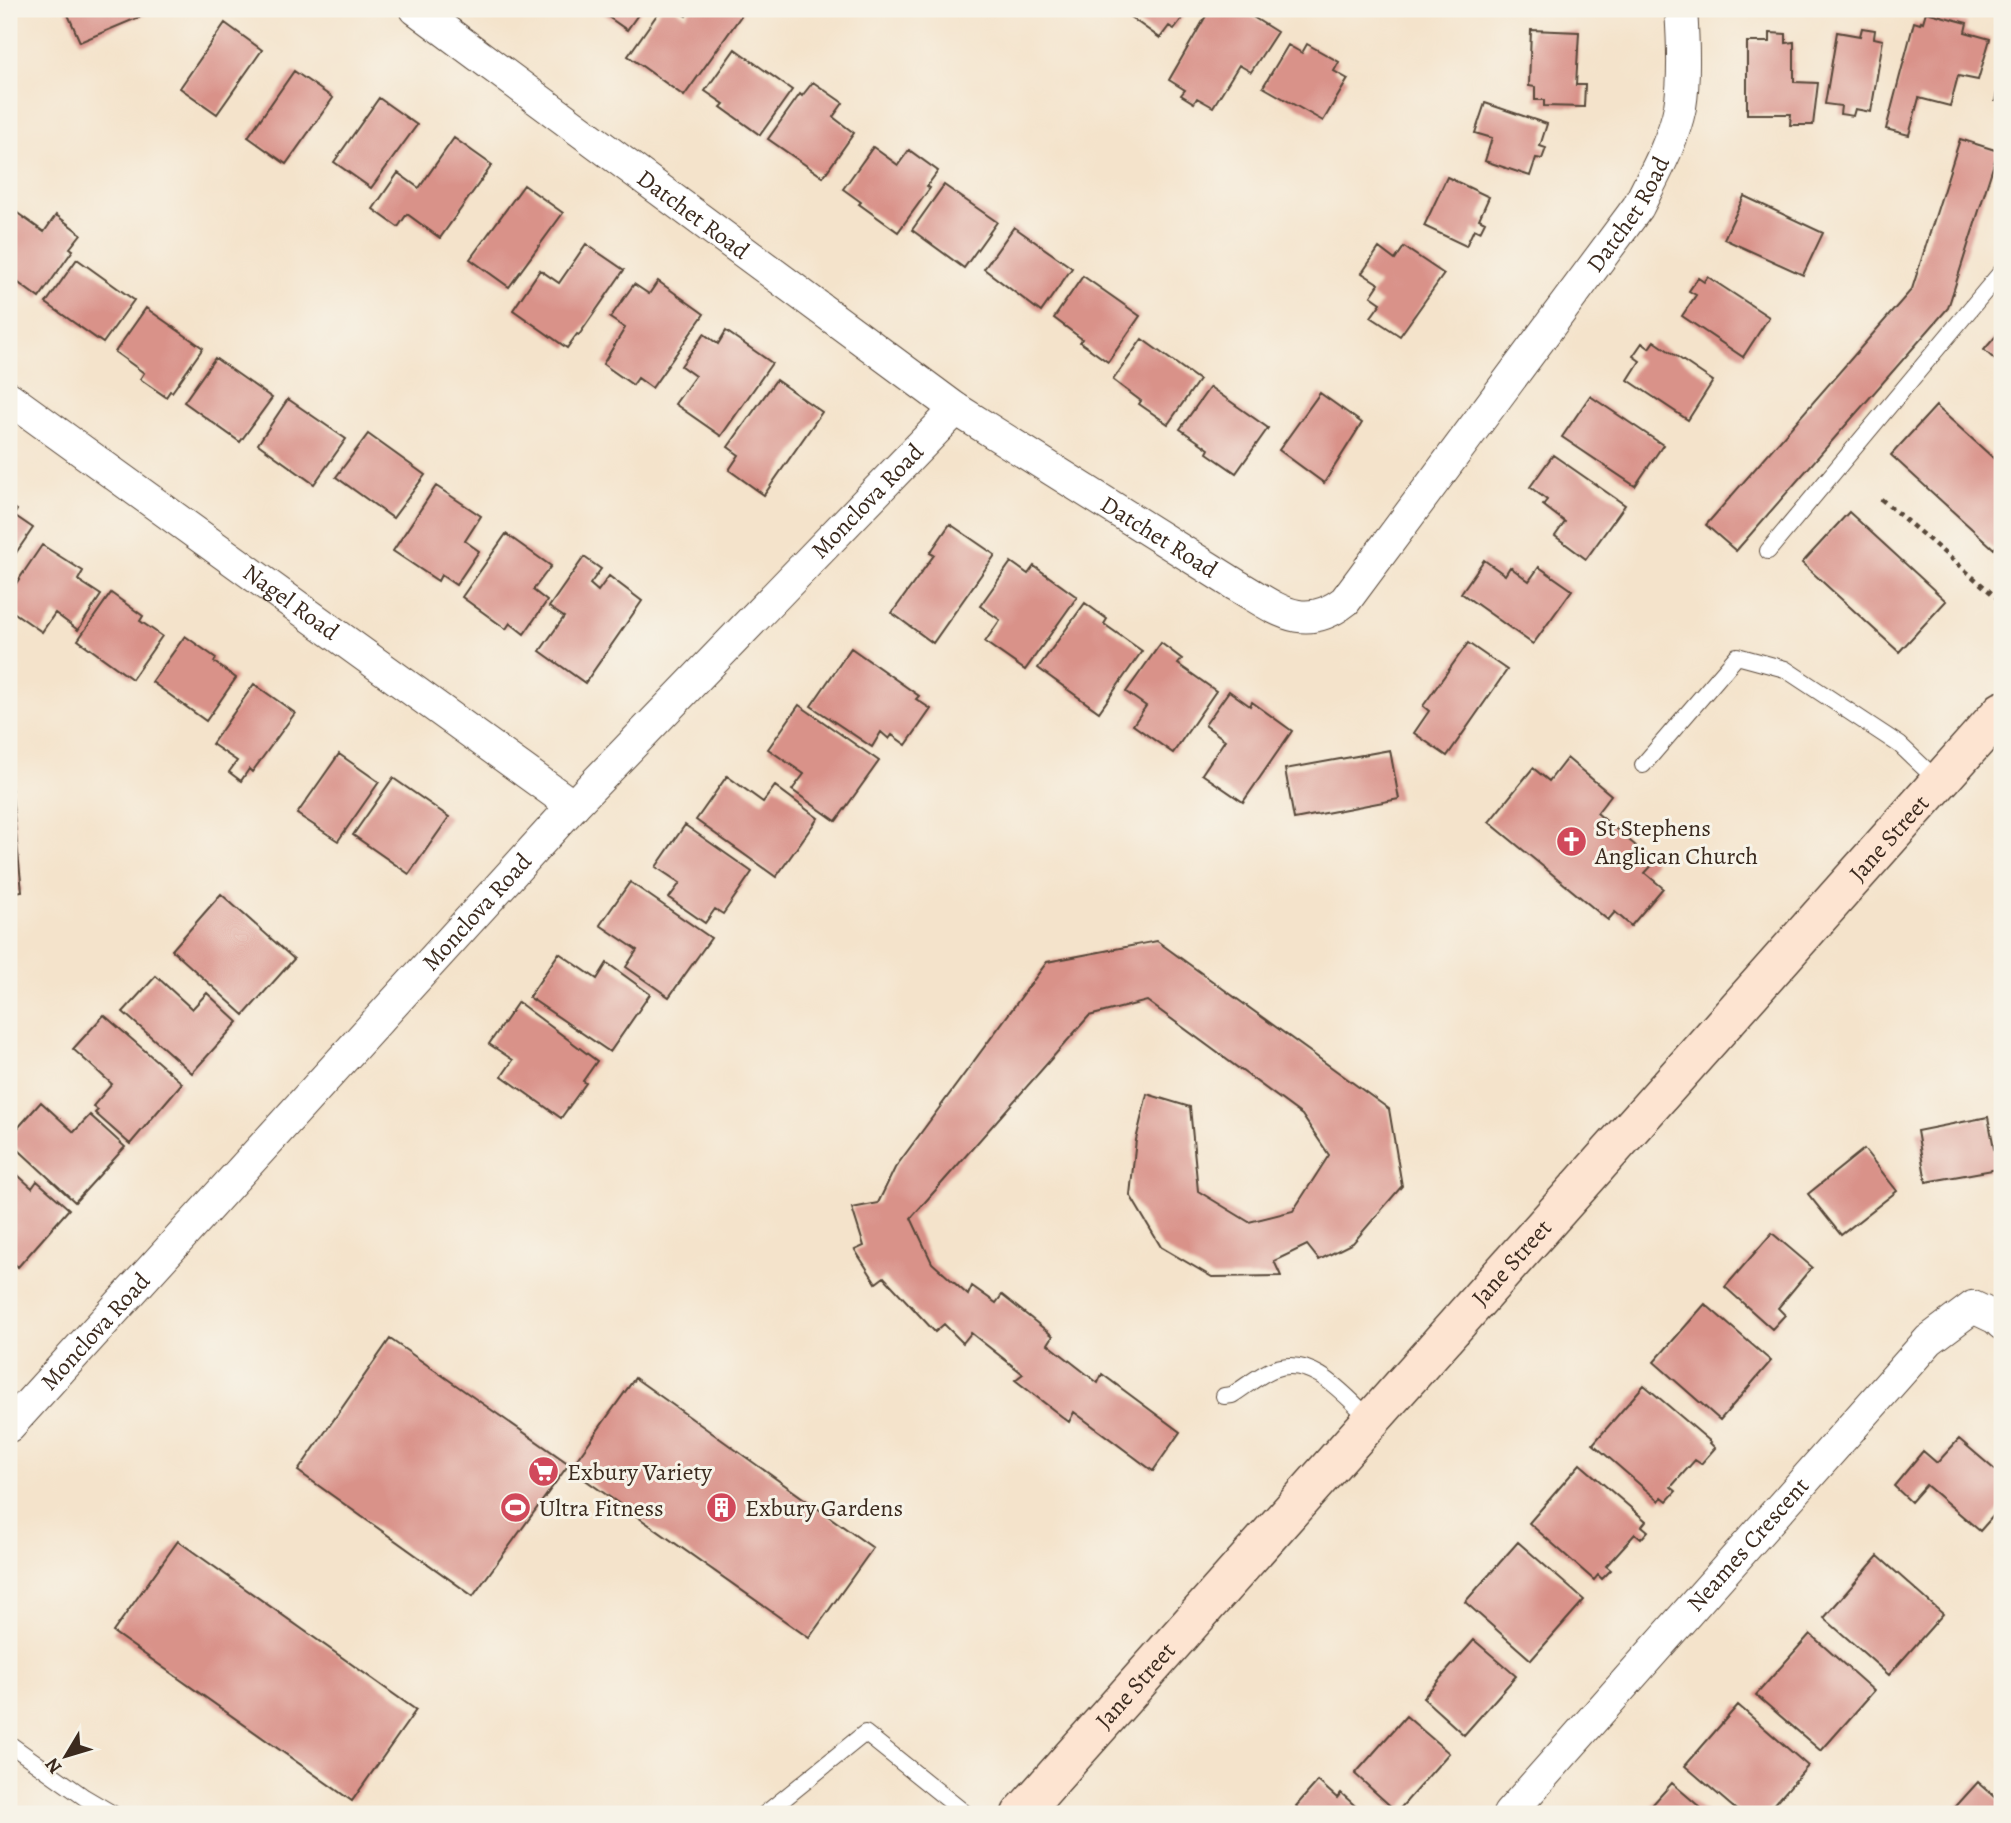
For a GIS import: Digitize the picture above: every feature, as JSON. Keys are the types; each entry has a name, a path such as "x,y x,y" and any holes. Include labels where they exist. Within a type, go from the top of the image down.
{"main road":[{"name":"Jane Street","path":"1021,1814 2002,711"}],"street":[{"name":"Datchet Road","path":"416,9 956,409 1273,607 1303,619 1332,611 1345,601 1638,207 1665,151 1680,106 1684,47 1681,9"},
{"name":"Nagel Road","path":"9,398 573,806"},
{"name":"Monclova Road","path":"9,1426 573,806 956,409"},
{"name":"Neames Crescent","path":"1509,1814 1929,1340 1973,1307 1996,1318 2002,1324"}],"lane":[{"path":"1768,551 2002,271"},
{"path":"1643,765 1737,656 1785,669 1900,745 1939,782"},
{"path":"1224,1396 1232,1395 1274,1369 1301,1366 1327,1381 1371,1420"},
{"path":"765,1814 865,1733 966,1814"},
{"path":"9,1748 10,1745 113,1814"}],"path":[{"path":"1881,499 2002,602"}],"building":[{"path":"148,9 149,13 80,42 66,10"},
{"path":"597,9 642,9 627,30"},
{"path":"661,9 675,9 686,16 691,9 737,9 743,13 684,96 628,56"},
{"path":"1119,9 1189,9 1174,29 1169,26 1160,38"},
{"path":"1210,9 1240,9 1277,32 1251,72 1239,65 1213,107 1197,98 1194,103 1181,95 1185,90 1169,80"},
{"path":"1926,12 1967,23 1965,32 1990,39 1978,80 1958,76 1950,106 1919,98 1909,135 1886,129 1914,22 1923,22"},
{"path":"225,23 262,50 217,114 180,88"},
{"path":"1862,28 1875,30 1874,38 1883,40 1871,112 1855,109 1853,116 1840,114 1841,106 1825,104 1837,32 1860,36"},
{"path":"1531,30 1579,32 1576,85 1585,85 1584,107 1544,106 1544,100 1535,100 1535,87 1529,86"},
{"path":"1770,33 1786,34 1786,43 1794,42 1794,82 1818,83 1813,125 1790,125 1791,114 1747,114 1747,42 1770,42"},
{"path":"1307,44 1339,62 1334,71 1348,79 1323,121 1263,87 1288,45 1302,53"},
{"path":"735,49 792,90 760,135 721,107 724,104 705,91"},
{"path":"294,71 333,98 286,164 248,137"},
{"path":"2002,75 2002,102 1995,101"},
{"path":"813,82 843,103 833,117 854,133 823,177 768,139 800,94 802,96"},
{"path":"379,98 417,125 371,188 334,162"},
{"path":"1485,103 1547,124 1540,146 1546,148 1542,159 1536,158 1530,176 1485,161 1492,138 1475,133"},
{"path":"454,138 492,165 440,238 407,214 398,227 373,209 398,173 419,188"},
{"path":"1960,139 1998,151 1948,308 1736,551 1706,525 1912,289"},
{"path":"873,147 898,165 909,150 938,171 927,186 930,188 898,232 843,189"},
{"path":"1447,177 1489,197 1479,219 1485,222 1480,232 1474,229 1466,246 1424,226"},
{"path":"524,185 563,213 509,287 470,259"},
{"path":"944,185 997,222 964,268 912,230"},
{"path":"1744,196 1823,233 1803,275 1724,239"},
{"path":"9,207 44,232 56,215 81,234 39,298 9,276"},
{"path":"1014,227 1072,268 1041,312 984,269"},
{"path":"586,244 624,270 567,348 513,310 540,270 559,283"},
{"path":"1404,247 1444,274 1400,336 1371,317 1381,303 1371,296 1379,284 1362,273 1379,248 1395,260"},
{"path":"77,259 134,300 103,343 46,303"},
{"path":"1083,276 1140,316 1108,362 1080,342 1082,339 1054,318"},
{"path":"1708,277 1769,317 1743,357 1682,316 1696,295 1689,291 1698,278 1704,282"},
{"path":"658,281 704,314 652,388 638,378 633,385 603,364 625,328 610,318 634,284 649,294"},
{"path":"146,308 203,348 166,397 140,379 144,373 115,352"},
{"path":"2002,329 2002,366 1984,350"},
{"path":"726,331 772,363 721,436 675,404 695,376 681,366 704,334 718,344"},
{"path":"1142,339 1199,380 1168,424 1139,404 1141,401 1113,380"},
{"path":"1654,341 1713,381 1688,420 1628,380 1640,361 1633,356 1642,343 1649,348"},
{"path":"215,358 272,398 240,442 184,402"},
{"path":"776,380 822,412 764,495 729,470 739,455 728,447"},
{"path":"1210,387 1268,428 1236,473 1207,453 1209,449 1180,429"},
{"path":"1320,393 1362,423 1324,483 1279,450"},
{"path":"1590,396 1663,445 1635,486 1562,437"},
{"path":"288,399 346,439 314,484 258,444"},
{"path":"1936,406 2002,466 2002,540 1994,549 1891,455"},
{"path":"368,434 425,475 393,518 336,477"},
{"path":"1553,455 1625,505 1586,559 1555,536 1565,522 1543,505 1547,500 1530,487"},
{"path":"436,486 481,516 465,541 479,551 456,585 441,575 438,581 393,551"},
{"path":"9,504 17,510 14,515 33,528 9,563"},
{"path":"1849,512 1946,601 1899,652 1802,563"},
{"path":"950,524 995,555 933,643 892,613 934,555 930,553"},
{"path":"506,534 551,566 533,590 547,601 524,634 510,623 506,629 462,597"},
{"path":"42,545 83,571 78,580 101,595 78,630 55,613 42,632 9,609 9,594"},
{"path":"584,557 601,569 590,584 598,591 609,576 642,601 585,683 540,651 564,617 549,607"},
{"path":"1484,560 1505,575 1510,567 1529,581 1539,567 1572,590 1533,644 1461,593"},
{"path":"1011,562 1028,574 1034,566 1077,597 1025,670 985,642 1000,620 980,606"},
{"path":"111,593 143,616 140,621 162,636 132,679 78,640"},
{"path":"1085,603 1107,619 1104,624 1142,651 1099,712 1038,668"},
{"path":"185,636 216,658 214,662 236,678 206,721 152,682"},
{"path":"1161,643 1182,659 1178,664 1216,691 1173,753 1133,725 1146,706 1126,692"},
{"path":"1468,643 1507,670 1447,756 1414,733 1429,711 1423,706"},
{"path":"851,648 919,696 916,699 931,709 906,745 892,735 889,739 881,732 872,747 811,706"},
{"path":"254,684 295,713 252,772 249,769 241,781 229,772 237,761 212,744"},
{"path":"1229,691 1250,706 1252,702 1292,731 1243,802 1202,774 1225,740 1205,725"},
{"path":"799,705 879,761 836,821 792,790 804,774 768,749"},
{"path":"1390,750 1399,799 1294,819 1285,769"},
{"path":"339,754 379,782 338,841 297,814"},
{"name":"St Stephens Anglican Church","path":"1567,758 1611,795 1597,813 1655,862 1645,873 1663,888 1631,926 1615,912 1608,920 1489,822 1533,768 1549,781"},
{"path":"727,776 763,802 775,786 818,818 776,877 696,820"},
{"path":"393,778 449,817 409,874 353,835"},
{"path":"9,787 22,891 9,893"},
{"path":"685,825 752,872 723,914 715,909 705,923 669,898 680,883 656,867"},
{"path":"630,882 711,938 669,997 626,967 637,950 600,925"},
{"path":"221,894 294,959 244,1015 172,950"},
{"path":"1157,941 1389,1109 1402,1186 1353,1243 1319,1260 1307,1245 1274,1261 1281,1276 1212,1277 1161,1247 1130,1195 1136,1140 1147,1094 1190,1107 1198,1191 1249,1222 1293,1211 1329,1155 1302,1115 1147,1001 1089,1016 911,1218 932,1263 968,1295 972,1286 996,1303 1002,1295 1053,1336 1048,1344 1098,1383 1102,1374 1180,1432 1153,1471 1074,1412 1069,1422 1015,1380 1023,1374 971,1333 963,1343 944,1324 935,1332 884,1277 876,1283 855,1250 864,1246 852,1208 878,1203 895,1168 1047,962"},
{"path":"559,953 597,979 607,963 650,994 610,1052 529,997"},
{"path":"156,976 192,1009 207,993 238,1022 192,1073 123,1012"},
{"path":"518,1002 597,1061 583,1081 586,1083 561,1118 502,1076 513,1060 489,1044"},
{"path":"104,1015 182,1083 130,1144 95,1113 98,1110 93,1106 112,1084 73,1049"},
{"path":"41,1102 74,1132 90,1115 125,1147 75,1202 9,1141"},
{"path":"1988,1117 1998,1169 1926,1182 1917,1131"},
{"path":"1864,1149 1897,1191 1841,1235 1808,1194"},
{"path":"9,1167 32,1188 37,1181 69,1209 18,1267 9,1259"},
{"path":"1772,1233 1812,1267 1778,1308 1785,1315 1772,1329 1725,1287"},
{"path":"1705,1304 1771,1361 1720,1420 1654,1362"},
{"path":"390,1339 569,1464 473,1596 298,1471"},
{"name":"Exbury Gardens","path":"635,1378 873,1548 809,1638 570,1469"},
{"path":"1644,1385 1715,1448 1701,1464 1695,1460 1671,1487 1676,1491 1667,1501 1662,1497 1659,1501 1593,1444"},
{"path":"1959,1439 2002,1476 2002,1506 1980,1531 1926,1485 1911,1502 1894,1486 1923,1451 1937,1463"},
{"path":"1580,1464 1646,1521 1642,1526 1648,1531 1641,1539 1635,1534 1606,1566 1611,1570 1602,1579 1598,1575 1594,1580 1529,1523"},
{"path":"178,1541 416,1710 352,1801 113,1632"},
{"path":"1518,1542 1584,1600 1531,1660 1465,1602"},
{"path":"1878,1556 1943,1614 1889,1675 1824,1618"},
{"path":"1810,1634 1874,1691 1821,1751 1756,1695"},
{"path":"1474,1640 1516,1676 1464,1735 1423,1698"},
{"path":"1738,1705 1808,1766 1766,1814 1741,1814 1685,1766"},
{"path":"1406,1716 1449,1753 1397,1812 1355,1774"},
{"path":"1318,1781 1337,1798 1341,1793 1364,1814 1298,1814 1301,1811 1296,1806"},
{"path":"1978,1782 2002,1803 2002,1814 1949,1814"},
{"path":"1672,1783 1708,1814 1644,1814"}],"place":[{"name":"St Stephens Anglican Church","path":"1572,842"},
{"name":"Exbury Variety","path":"544,1472"},
{"name":"Ultra Fitness","path":"516,1508"},
{"name":"Exbury Gardens","path":"722,1508"}]}
